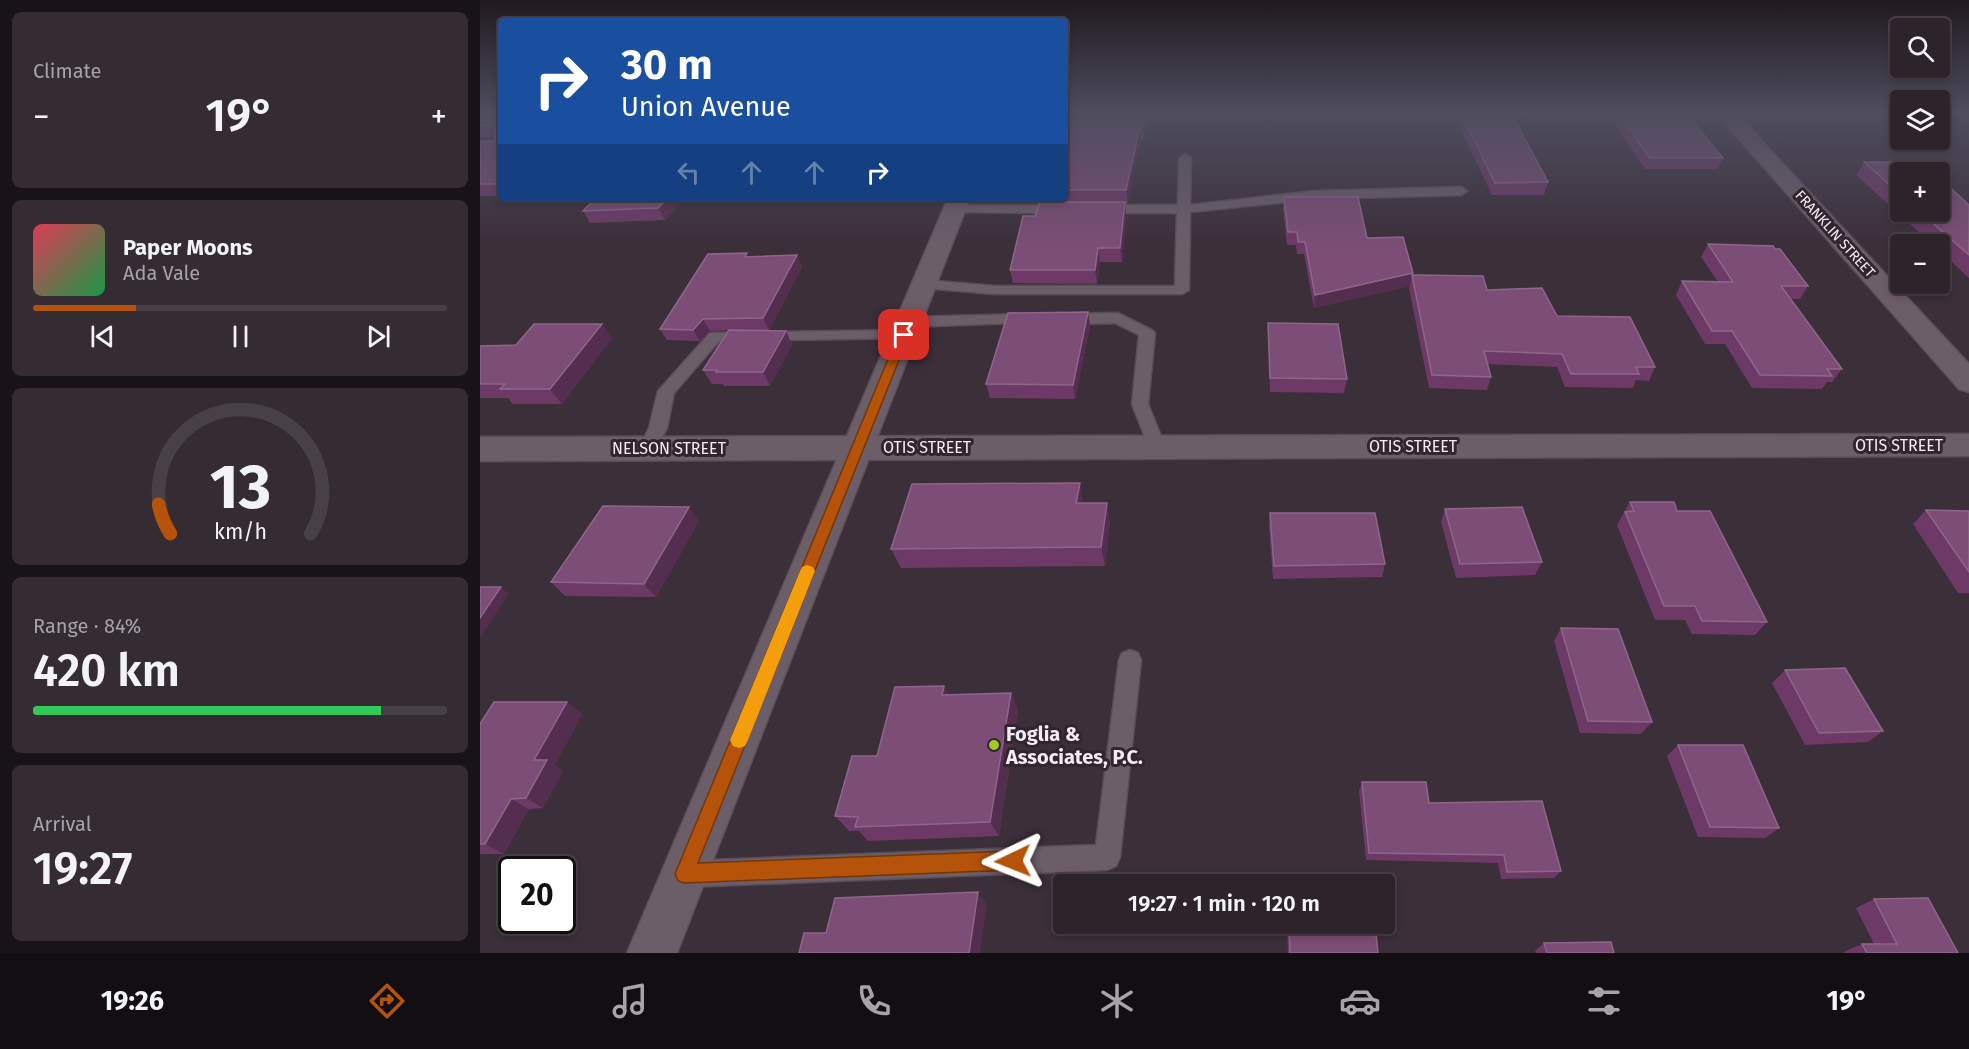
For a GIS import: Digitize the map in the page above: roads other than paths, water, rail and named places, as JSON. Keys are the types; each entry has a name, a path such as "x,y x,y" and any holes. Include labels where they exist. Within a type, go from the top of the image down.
{"street":[{"name":"FRANKLIN STREET","path":"1766,156 1969,382"},
{"path":"652,953 957,204"},
{"name":"OTIS STREET","path":"858,447 1969,445"},
{"name":"NELSON STREET","path":"480,449 858,447"}],"lane":[{"path":"924,284 995,290 1182,290 1185,158"},
{"path":"1092,209 1184,209 1316,195 1461,191"},
{"path":"957,204 1069,209"},
{"path":"648,448 658,428 666,391 715,336 1118,318 1148,333 1140,404 1156,446"},
{"path":"685,874 1107,857 1130,660"}],"place":[{"name":"Foglia & Associates, P.C.","path":"994,745"}]}
